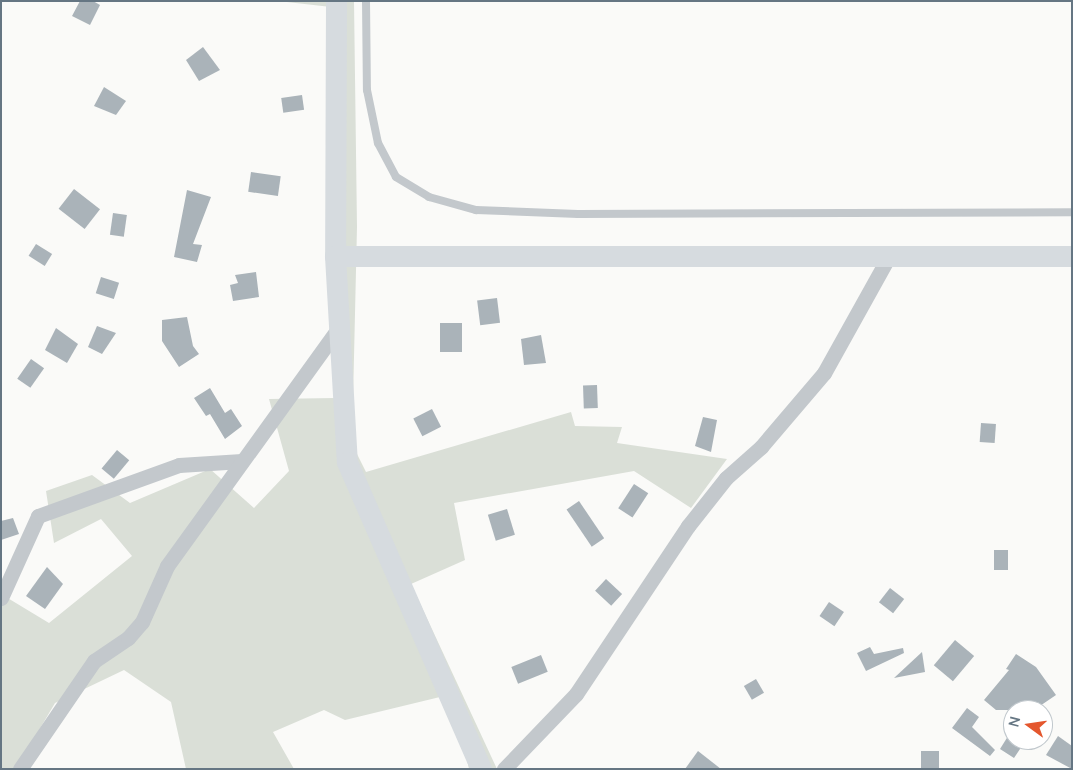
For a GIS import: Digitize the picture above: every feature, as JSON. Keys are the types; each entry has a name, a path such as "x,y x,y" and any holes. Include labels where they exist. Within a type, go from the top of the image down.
{"street":[{"path":"336,1 335,256 347,462 352,479 481,769"},
{"path":"335,256 888,258 1072,256"},
{"path":"504,769 576,694 684,530 726,478 761,447 824,373 888,258"},
{"path":"20,769 94,661 128,638 142,622 167,566 338,329"},
{"path":"1,598 38,516 178,465 242,461"}],"lane":[{"path":"366,1 367,90 378,143 396,176 429,197 476,210 578,214 1072,212"}],"shaded area":[{"path":"278,1 354,1 357,227 352,444 366,472 571,412 575,426 622,427 617,443 727,459 691,508 634,471 454,503 465,560 411,584 497,769 469,769 461,733 440,697 345,720 324,710 273,732 294,769 186,769 171,702 124,670 55,703 16,769 1,769 1,594 49,623 132,556 101,519 54,543 46,491 92,475 130,503 210,469 254,508 289,471 269,399 335,398 331,7"}],"building":[{"path":"80,1 93,1 100,5 90,25 72,16"},
{"path":"203,47 220,70 199,81 186,60"},
{"path":"104,87 126,101 116,115 94,106"},
{"path":"302,95 304,110 283,113 281,98"},
{"path":"251,172 281,176 278,196 248,192"},
{"path":"74,189 100,209 85,229 59,209"},
{"path":"187,190 211,197 193,244 202,245 197,262 174,257"},
{"path":"113,213 127,215 124,237 110,235"},
{"path":"36,244 52,254 45,266 29,256"},
{"path":"256,272 259,297 233,301 230,285 238,283 235,275"},
{"path":"101,277 119,283 114,299 96,293"},
{"path":"497,298 500,323 480,325 477,300"},
{"path":"187,317 193,346 199,354 179,367 162,341 162,320"},
{"path":"440,323 462,323 462,352 440,352"},
{"path":"97,326 116,333 102,354 88,347"},
{"path":"56,328 78,344 67,363 45,350"},
{"path":"541,335 546,363 524,365 521,339"},
{"path":"31,359 44,368 30,388 17,379"},
{"path":"583,385 597,385 598,408 584,408"},
{"path":"210,388 225,413 231,409 242,426 225,439 210,414 206,416 194,398"},
{"path":"432,409 441,427 422,436 413,419"},
{"path":"703,417 717,420 711,452 695,446"},
{"path":"981,423 996,424 995,443 980,442"},
{"path":"117,450 129,460 114,479 102,468"},
{"path":"634,484 648,493 632,518 618,508"},
{"path":"579,501 604,538 592,547 567,509"},
{"path":"507,509 515,535 496,541 488,515"},
{"path":"13,518 19,534 1,540 1,521"},
{"path":"994,550 1008,550 1008,570 994,570"},
{"path":"47,567 63,584 45,609 26,596"},
{"path":"606,579 622,594 611,606 595,591"},
{"path":"890,588 904,599 893,613 879,602"},
{"path":"829,602 844,612 834,626 819,616"},
{"path":"955,640 974,656 953,681 934,665"},
{"path":"870,647 874,654 903,648 904,653 866,671 857,653"},
{"path":"922,652 925,672 894,678"},
{"path":"1016,654 1036,667 1056,695 1049,700 1003,700 1003,710 996,710 984,700 1009,670 1006,669"},
{"path":"541,655 548,672 518,684 511,667"},
{"path":"756,679 764,693 752,700 744,686"},
{"path":"967,708 979,717 972,727 995,750 990,756 952,728"},
{"path":"1058,736 1072,746 1072,769 1046,755 1049,750 1053,750 1053,744"},
{"path":"1003,744 1003,750 1019,750 1014,758 1000,749"},
{"path":"698,751 721,769 685,769"},
{"path":"921,751 939,751 939,769 921,769"}]}
